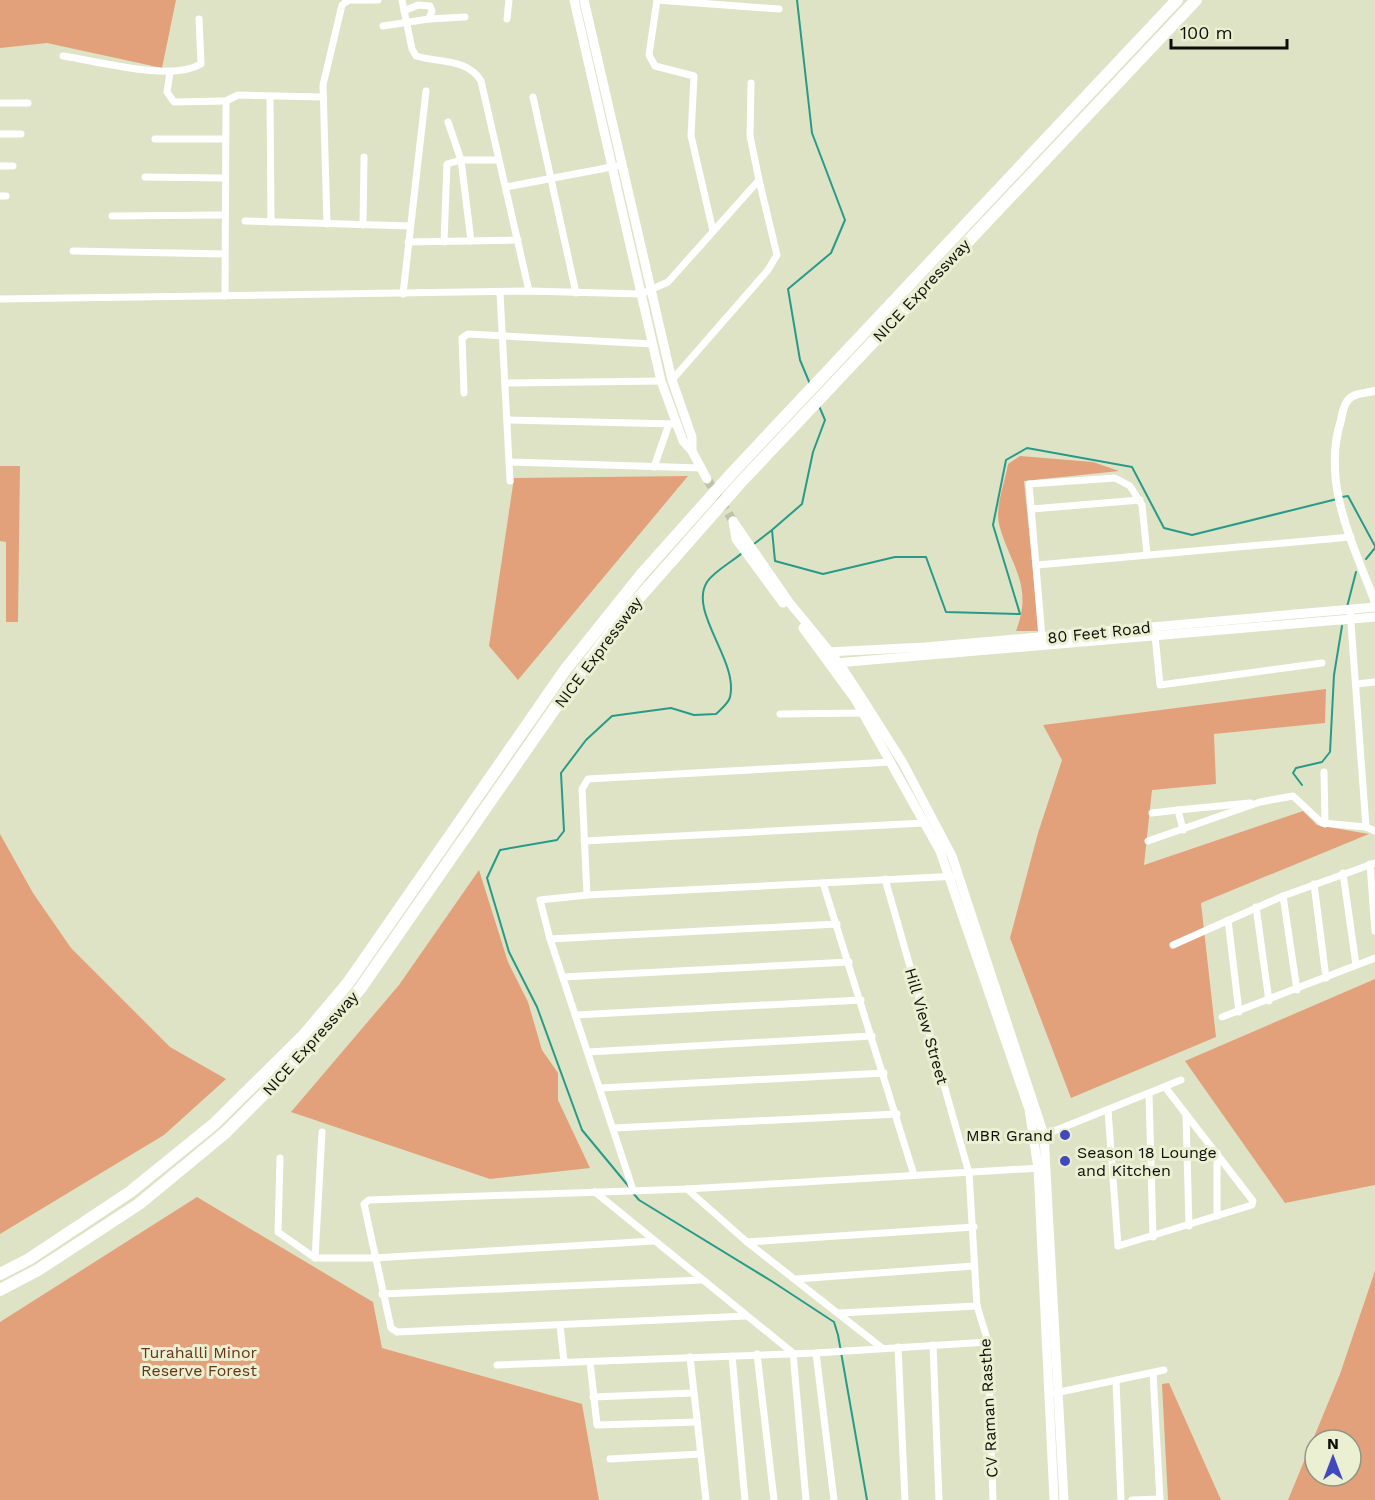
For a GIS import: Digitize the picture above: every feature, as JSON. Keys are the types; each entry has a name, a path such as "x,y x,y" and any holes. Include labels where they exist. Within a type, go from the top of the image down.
{"highway":[{"name":"NICE Expressway","path":"0,1290 38,1270 140,1204 225,1133 313,1045 360,989 563,696 623,616 714,511 810,410 825,384 1177,0"},
{"name":"NICE Expressway","path":"0,1274 29,1259 130,1192 214,1124 304,1035 348,983 565,670 641,574 806,395 825,384 1196,0"}],"main road":[{"path":"574,0 652,289 672,380 692,437 692,451"},
{"path":"584,0 641,294 672,424 692,451 707,479"},
{"path":"740,537 835,663 903,763 948,848 954,877 1029,1110 1043,1167"},
{"name":"80 Feet Road","path":"835,663 1155,636 1351,614 1375,608"},
{"name":"80 Feet Road","path":"826,652 1351,614 1375,617"},
{"path":"835,663 954,877 1044,1135 1043,1167 1054,1394 1064,1500"},
{"path":"1054,1394 1054,1500"}],"street":[{"path":"327,224 324,97 326,71 342,5 349,0 378,0"},
{"path":"402,0 412,49 416,56 461,64 477,75 506,187 529,291"},
{"path":"507,19 508,0"},
{"path":"713,231 691,136 694,76 655,66 649,55 657,0 779,9"},
{"path":"404,11 418,5 430,6 432,11 429,19"},
{"path":"383,26 429,19 465,17"},
{"path":"63,56 170,73 192,70 201,64 199,19"},
{"path":"170,73 167,92 174,102 226,100 238,95 324,97"},
{"path":"672,380 768,270 777,255 750,136 752,83"},
{"path":"403,294 426,92"},
{"path":"270,97 271,222"},
{"path":"533,98 576,292"},
{"path":"225,296 224,139 226,100"},
{"path":"0,103 28,103"},
{"path":"448,122 461,160 471,241"},
{"path":"0,134 21,134"},
{"path":"155,139 224,139"},
{"path":"363,225 364,157"},
{"path":"444,242 446,167 450,162 461,160 498,160"},
{"path":"0,166 13,166"},
{"path":"506,187 617,166"},
{"path":"145,177 224,178"},
{"path":"0,299 529,291 641,294 668,282 759,180"},
{"path":"112,216 224,215"},
{"path":"245,221 410,226"},
{"path":"408,243 518,240"},
{"path":"73,251 224,254"},
{"path":"500,293 511,462 510,481"},
{"path":"464,393 464,336 504,335 652,344"},
{"path":"505,383 661,381"},
{"path":"1375,391 1352,396 1346,402 1336,438 1333,471 1337,494 1375,603"},
{"path":"508,420 672,424 654,467"},
{"path":"511,462 701,468"},
{"path":"1042,637 1029,484 1115,478 1132,488 1140,500 1147,554"},
{"path":"1032,509 1140,500"},
{"path":"1037,565 1351,537"},
{"path":"1351,614 1366,827"},
{"path":"1155,636 1160,685 1322,663"},
{"path":"1357,684 1375,682"},
{"path":"780,714 863,713"},
{"path":"587,895 582,789 588,779 891,762"},
{"path":"1324,772 1325,824"},
{"path":"1152,813 1295,797 1325,824 1366,827 1375,831"},
{"path":"1148,841 1260,802"},
{"path":"1178,810 1183,830"},
{"path":"584,841 924,823"},
{"path":"1173,945 1256,907 1373,863 1375,931"},
{"path":"1343,873 1356,965"},
{"path":"633,1190 550,939 540,900 587,895 954,877"},
{"name":"Hill View Street","path":"885,879 969,1173"},
{"path":"823,883 897,1114 914,1175"},
{"path":"1314,884 1326,978"},
{"path":"1283,896 1298,990"},
{"path":"1256,907 1269,1001"},
{"path":"1228,920 1239,1012"},
{"path":"550,939 837,924"},
{"path":"1222,1017 1298,990 1375,958"},
{"path":"562,976 849,962"},
{"path":"575,1015 861,1000"},
{"path":"588,1052 872,1036"},
{"path":"600,1088 884,1073"},
{"path":"1044,1135 1181,1080"},
{"path":"1107,1110 1117,1245 1121,1247 1252,1205 1254,1202 1165,1087"},
{"path":"1149,1094 1153,1237"},
{"path":"614,1128 897,1114"},
{"path":"1186,1114 1189,1226"},
{"path":"315,1258 322,1132"},
{"path":"1217,1153 1218,1216"},
{"path":"280,1158 278,1232 315,1258 374,1258 654,1240"},
{"path":"746,1316 397,1332 391,1328 382,1294 364,1206 369,1200 687,1189 1043,1167"},
{"name":"CV Raman Rasthe","path":"969,1173 977,1306 988,1342 993,1500"},
{"path":"687,1189 747,1242 882,1348"},
{"path":"595,1192 793,1353 806,1500"},
{"path":"747,1242 974,1227"},
{"path":"796,1279 974,1266"},
{"path":"382,1294 701,1280"},
{"path":"839,1313 977,1306"},
{"path":"560,1325 564,1362"},
{"path":"497,1365 816,1353 988,1342"},
{"path":"933,1345 939,1500"},
{"path":"898,1347 905,1500"},
{"path":"816,1353 834,1500"},
{"path":"757,1354 774,1500"},
{"path":"732,1356 745,1500"},
{"path":"690,1357 706,1500"},
{"path":"590,1362 597,1425 697,1422"},
{"path":"1054,1394 1164,1370"},
{"path":"1132,1500 1160,1499 1153,1373"},
{"path":"1116,1381 1121,1500"},
{"path":"593,1397 693,1393"},
{"path":"610,1459 700,1454"}],"green space":[{"path":"0,0 176,0 162,68 47,43 0,48"},
{"path":"1020,456 1093,462 1119,471 1024,481 1039,631 1016,631 1021,615 1021,588 998,517 1008,464"},
{"path":"0,466 20,466 18,622 6,622 6,542 0,541"},
{"path":"688,476 518,680 489,646 514,478"},
{"path":"1326,689 1325,723 1214,734 1216,784 1152,790 1144,865 1303,811 1317,825 1369,834 1201,903 1216,1037 1071,1098 1010,938 1038,833 1062,760 1043,725"},
{"path":"0,834 33,893 71,948 170,1047 226,1079 164,1135 0,1234"},
{"path":"479,870 508,962 528,1002 542,1050 558,1073 558,1100 590,1168 490,1179 291,1112 399,985"},
{"path":"1375,979 1375,1185 1285,1203 1185,1061"},
{"name":"Turahalli Minor Reserve Forest","path":"197,1197 373,1302 382,1348 582,1404 599,1500 0,1500 0,1322"},
{"path":"1375,1271 1375,1500 1288,1500 1303,1464 1303,1488 1363,1488 1363,1428 1318,1428 1340,1374"},
{"path":"1169,1383 1221,1500 1168,1500 1162,1384"}],"waterway":[{"path":"797,0 812,133 845,220 831,253 788,289 800,360 810,384"},
{"path":"819,406 825,420 813,452 802,504 772,530 775,561 823,574 895,557 926,557 946,612 1020,614 993,525 1006,460 1027,448 1132,467 1164,528 1192,535 1337,499"},
{"path":"1342,497 1348,496 1375,546"},
{"path":"754,544 772,530"},
{"path":"1366,559 1375,548"},
{"path":"630,1188 582,1130 537,1007 509,952 487,878 500,850 557,840 564,831 561,773 586,740 612,716 671,708 694,715 716,714 726,704 730,697 731,683 728,668 708,622 703,594 710,578 742,553"},
{"path":"1347,607 1356,572"},
{"path":"1302,785 1293,773 1296,768 1322,762 1330,752 1334,675 1342,626"},
{"path":"633,1193 639,1200 834,1322 867,1500"}],"tunnel":[{"path":"707,479 733,521"}],"place":[{"name":"MBR Grand","path":"1065,1135"},
{"name":"Season 18 Lounge and Kitchen","path":"1065,1161"}]}
